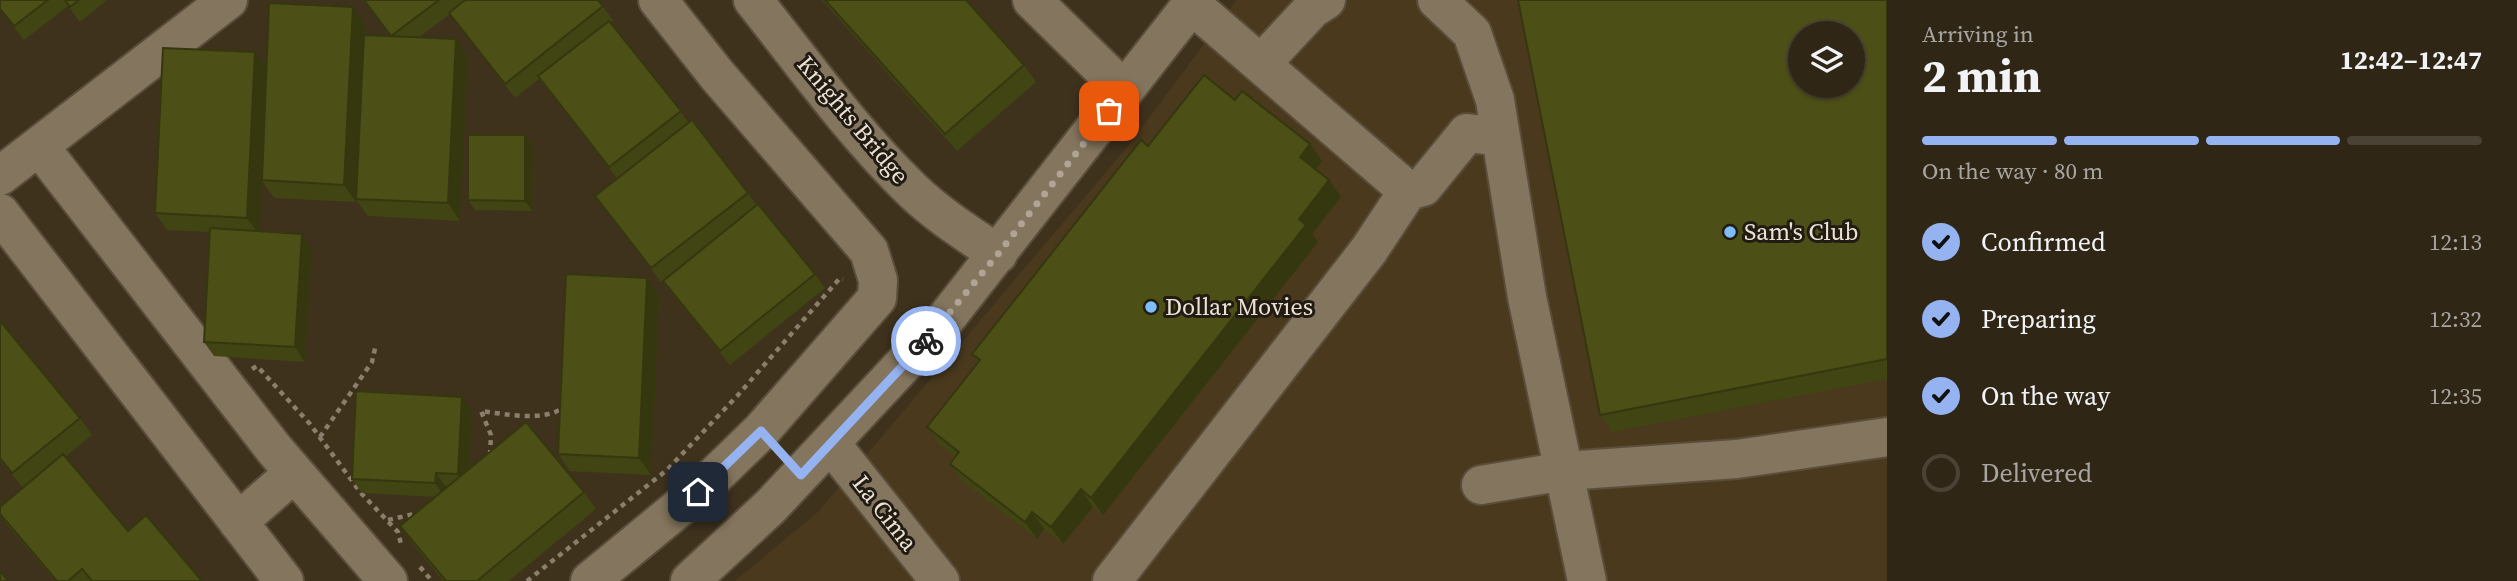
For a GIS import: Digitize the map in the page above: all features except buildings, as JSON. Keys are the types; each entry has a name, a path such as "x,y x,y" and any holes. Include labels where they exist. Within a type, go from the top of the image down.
{"street":[{"path":"0,176 228,0"},
{"path":"590,581 698,492 761,431 877,298 878,281 869,251 709,65 658,0"},
{"name":"Knights Bridge","path":"753,0 877,154 955,226 998,254"},
{"path":"1032,0 1124,90"},
{"path":"1261,64 1312,9 1326,0"},
{"path":"1437,0 1472,33 1495,100 1527,297 1587,581"},
{"path":"690,581 801,475 944,321 1193,2 1408,191"},
{"path":"1112,581 1369,250 1408,191 1423,187 1467,133 1501,137"},
{"path":"39,146 294,473 354,542 403,565"},
{"path":"0,213 284,581"},
{"path":"761,431 801,475"},
{"path":"1481,485 1565,471 1737,459 1887,438"},
{"name":"La Cima","path":"831,444 940,581"},
{"path":"238,522 294,473"},
{"path":"353,581 354,542"}],"path":[{"path":"527,581 667,470 738,395 840,278 877,298"},
{"path":"320,437 372,362 376,344"},
{"path":"224,386 257,366 320,437 361,493 398,532 403,565 432,581"},
{"path":"490,460 491,435 481,411 514,415 550,414 562,410 565,405"},
{"path":"388,520 422,512"}],"shaded area":[{"path":"1237,0 1887,0 1887,581 735,581 818,512 1129,145"}],"way so far":[{"path":"926,341 998,254 1109,111"}],"place":[{"name":"Sam's Club","path":"1730,232"},
{"name":"Dollar Movies","path":"1151,307"}],"route":[{"path":"698,492 761,431 801,475 926,341"}]}
